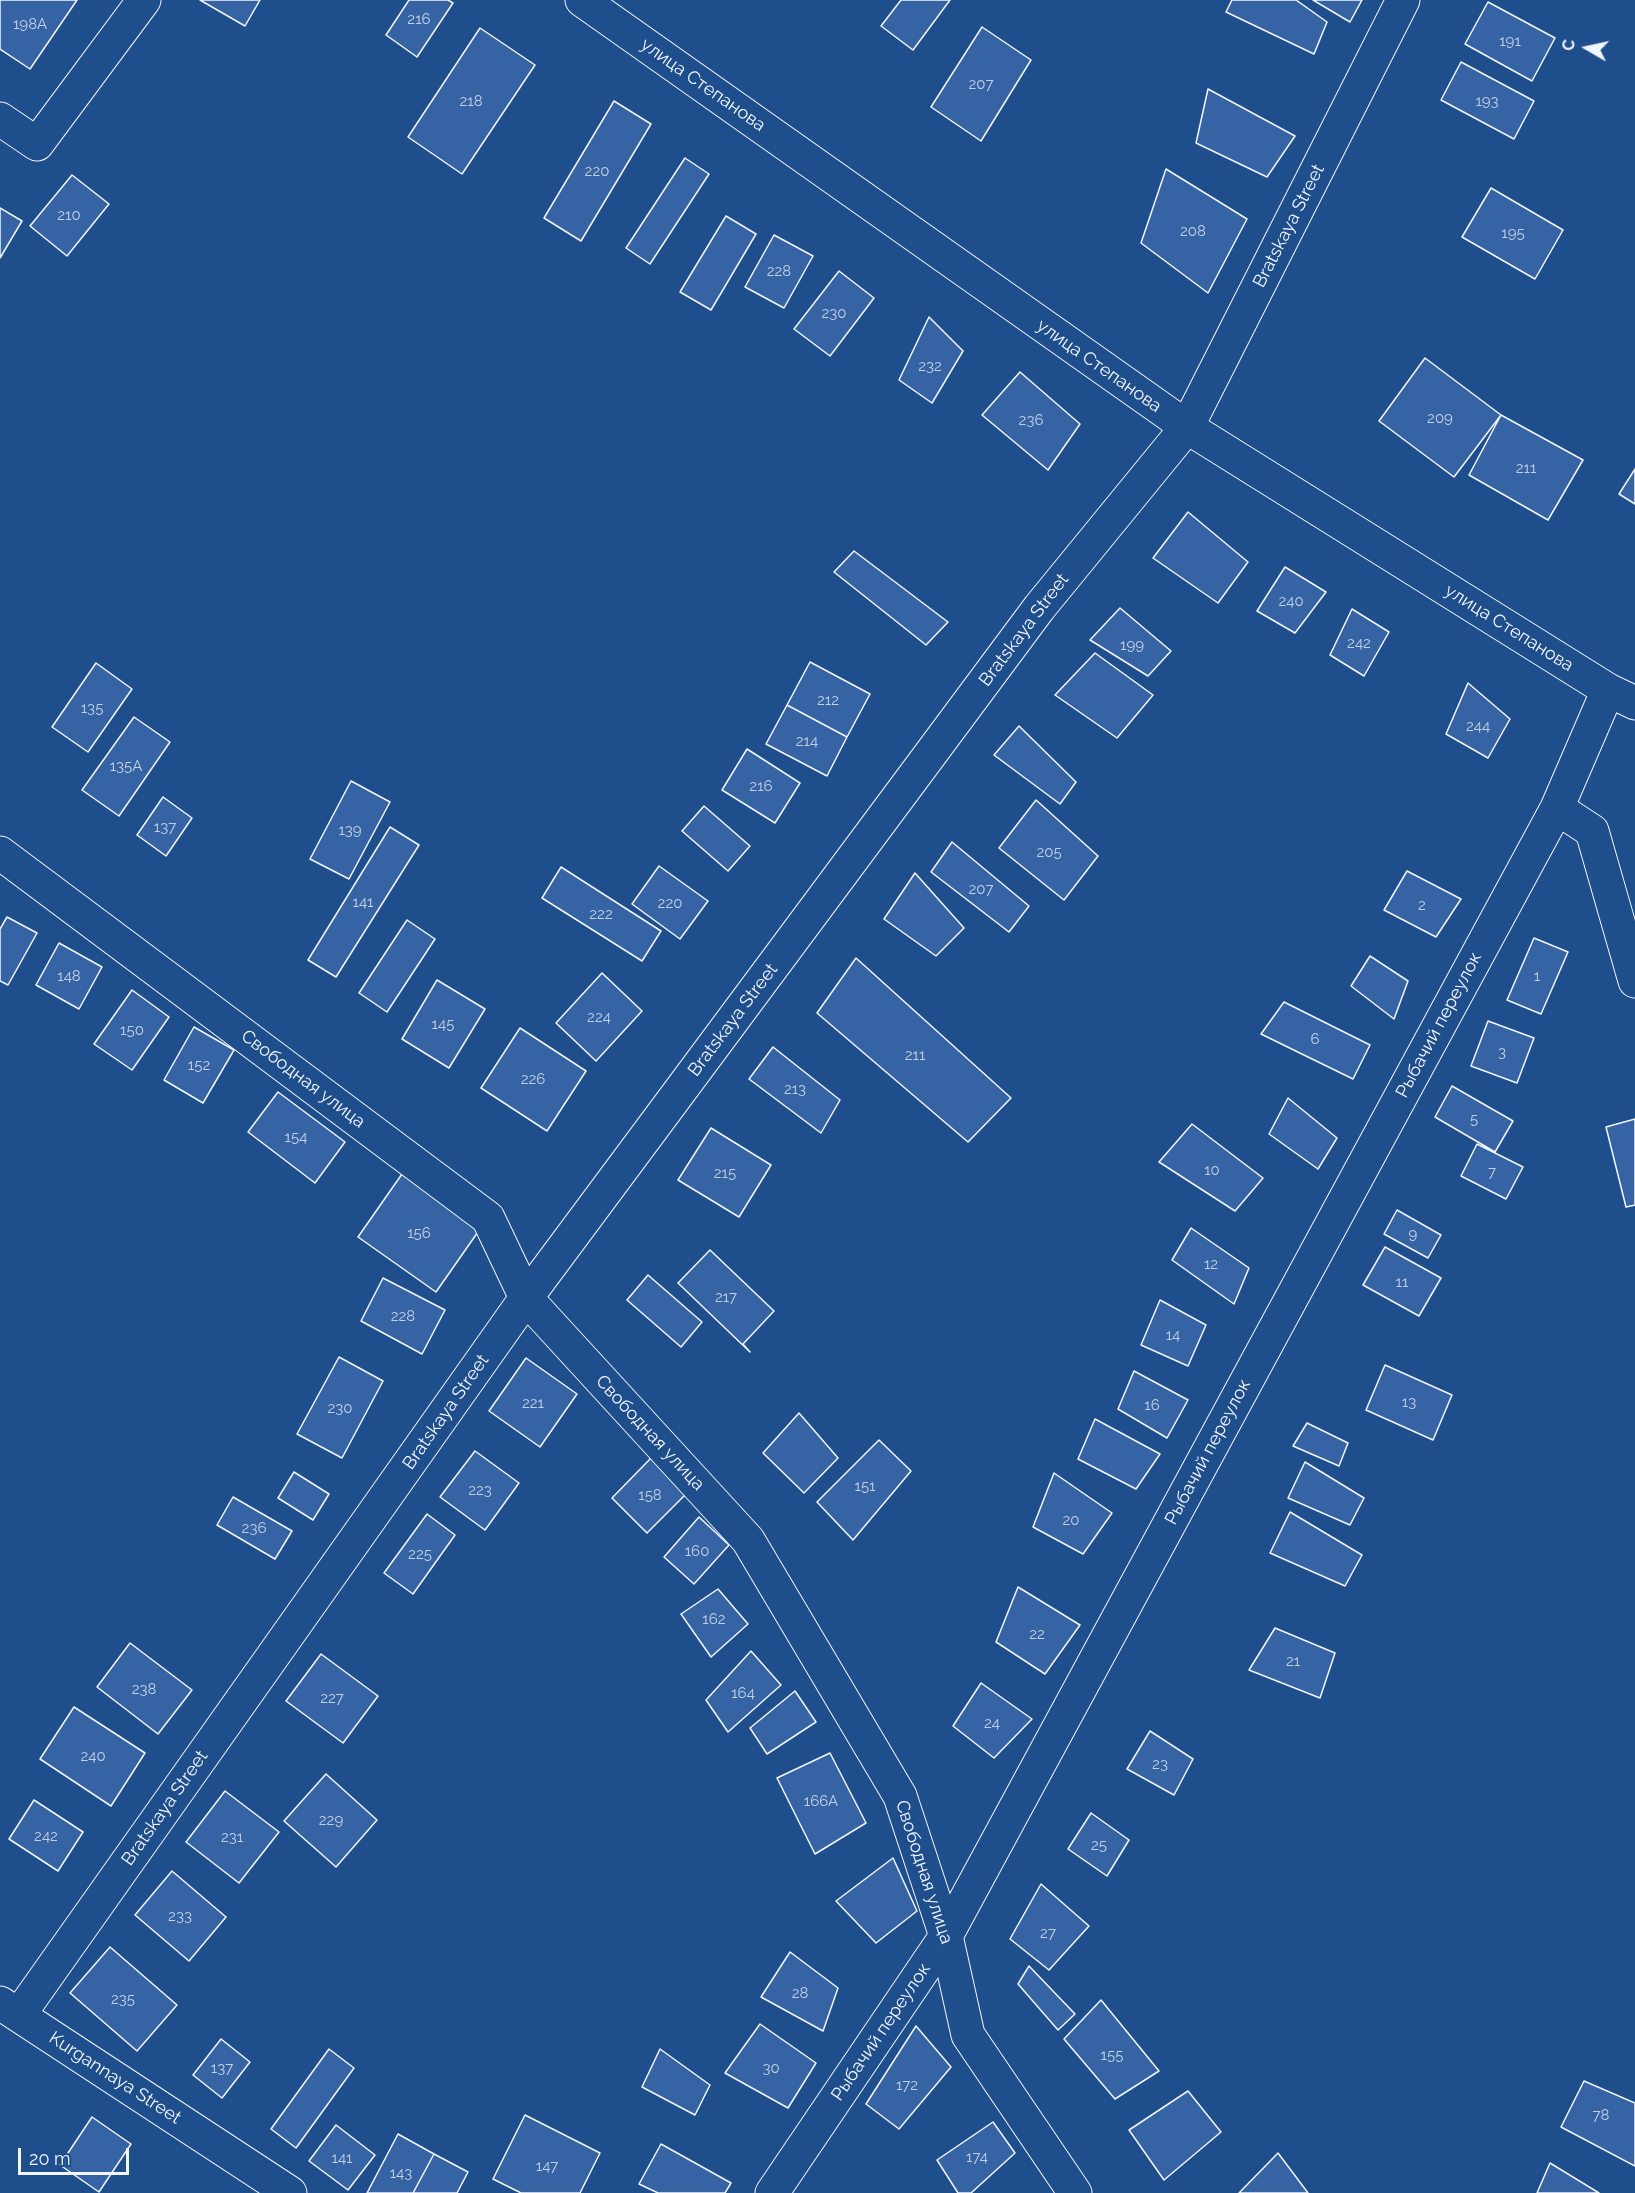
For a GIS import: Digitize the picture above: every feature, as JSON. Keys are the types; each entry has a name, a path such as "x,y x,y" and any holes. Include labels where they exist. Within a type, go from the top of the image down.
{"street":[{"path":"0,119 37,144 144,0"},
{"name":"улица Степанова","path":"582,0 1186,427 1622,697"},
{"name":"Bratskaya Street","path":"9,2009 526,1299 1039,608 1186,427 1403,0"},
{"name":"Рыбачий переулок","path":"772,2193 946,1936 1557,808 1622,697"},
{"path":"1557,808 1592,831 1635,981"},
{"name":"Свободная улица","path":"0,853 488,1218 526,1299 748,1540 900,1796 946,1936 968,2035 1075,2193"},
{"name":"Kurgannaya Street","path":"9,2009 290,2193"}],"building":[{"path":"0,0 77,0 30,69 0,49"},
{"path":"200,0 260,0 245,26"},
{"path":"409,0 448,0 453,3 417,57 386,35"},
{"path":"901,0 950,0 913,50 881,26"},
{"path":"1232,0 1296,0 1327,22 1314,54 1226,12"},
{"path":"1313,0 1362,0 1350,22"},
{"path":"1488,2 1555,38 1532,81 1465,44"},
{"path":"982,27 1031,60 981,141 931,107"},
{"path":"480,28 535,65 462,174 408,137"},
{"path":"1461,62 1534,101 1514,139 1441,100"},
{"path":"1208,89 1295,136 1267,177 1196,143"},
{"path":"614,101 651,124 581,241 544,218"},
{"path":"685,158 709,174 650,264 626,248"},
{"path":"1166,169 1247,219 1208,293 1141,243"},
{"path":"72,175 109,204 67,256 30,226"},
{"path":"1491,188 1563,230 1535,279 1462,237"},
{"path":"0,208 22,221 0,258"},
{"path":"726,216 756,234 711,310 680,292"},
{"path":"774,235 813,256 784,308 745,287"},
{"path":"839,271 874,298 830,356 794,329"},
{"path":"929,317 963,351 932,403 899,380"},
{"path":"1425,358 1501,415 1454,477 1379,421"},
{"path":"1020,372 1080,424 1048,470 982,415"},
{"path":"1501,415 1583,460 1548,520 1469,475"},
{"path":"1635,469 1635,504 1619,494"},
{"path":"1188,512 1248,562 1218,603 1153,558"},
{"path":"854,551 948,622 926,645 834,572"},
{"path":"1285,567 1326,592 1295,633 1257,611"},
{"path":"1120,608 1171,651 1148,676 1090,640"},
{"path":"1352,609 1389,632 1364,676 1330,655"},
{"path":"1095,653 1153,695 1117,738 1055,695"},
{"path":"810,662 870,694 847,737 787,705"},
{"path":"96,663 132,689 88,752 52,727"},
{"path":"1468,683 1510,719 1488,758 1446,734"},
{"path":"787,705 847,737 827,776 766,744"},
{"path":"134,717 170,742 119,816 82,790"},
{"path":"1019,726 1076,782 1060,804 994,755"},
{"path":"747,749 800,783 775,823 722,790"},
{"path":"351,781 390,802 349,879 310,859"},
{"path":"163,797 192,818 166,856 137,835"},
{"path":"1036,800 1098,856 1064,900 999,848"},
{"path":"704,806 750,846 728,871 682,831"},
{"path":"390,827 419,845 336,977 308,960"},
{"path":"952,842 1029,906 1009,932 931,872"},
{"path":"659,866 708,901 680,939 632,904"},
{"path":"561,867 661,931 642,961 542,898"},
{"path":"1407,871 1461,899 1436,937 1384,910"},
{"path":"915,873 964,928 936,956 884,919"},
{"path":"7,917 37,933 8,985 0,981 0,929"},
{"path":"407,920 435,939 387,1012 359,993"},
{"path":"1534,938 1568,952 1541,1014 1507,1000"},
{"path":"59,943 102,967 79,1009 36,985"},
{"path":"1370,956 1408,981 1394,1019 1351,986"},
{"path":"856,958 1011,1098 968,1142 817,1013"},
{"path":"602,973 642,1011 596,1061 556,1023"},
{"path":"437,980 485,1009 449,1068 402,1039"},
{"path":"132,990 169,1017 132,1070 94,1044"},
{"path":"1284,1002 1370,1045 1353,1079 1261,1034"},
{"path":"1488,1021 1534,1038 1517,1083 1471,1066"},
{"path":"194,1027 234,1050 203,1103 164,1080"},
{"path":"520,1028 586,1071 547,1131 481,1088"},
{"path":"773,1047 840,1100 821,1133 749,1079"},
{"path":"1452,1086 1513,1121 1495,1152 1435,1117"},
{"path":"278,1092 345,1142 315,1183 248,1132"},
{"path":"1288,1098 1337,1138 1318,1169 1269,1134"},
{"path":"1635,1119 1635,1205 1626,1207 1606,1127"},
{"path":"1192,1124 1263,1178 1235,1211 1159,1162"},
{"path":"711,1128 771,1165 739,1217 678,1180"},
{"path":"1477,1144 1523,1167 1506,1199 1461,1176"},
{"path":"402,1174 480,1229 436,1292 358,1237"},
{"path":"1397,1210 1441,1235 1428,1258 1384,1234"},
{"path":"1191,1228 1249,1268 1234,1304 1172,1260"},
{"path":"1385,1247 1441,1278 1419,1316 1363,1285"},
{"path":"710,1250 774,1311 743,1344 750,1352 678,1283"},
{"path":"648,1275 702,1322 681,1347 627,1300"},
{"path":"383,1278 445,1310 422,1354 361,1321"},
{"path":"1160,1300 1206,1325 1188,1366 1141,1345"},
{"path":"339,1357 383,1381 342,1458 297,1434"},
{"path":"526,1358 577,1394 540,1447 489,1411"},
{"path":"1385,1365 1452,1395 1433,1440 1366,1410"},
{"path":"1134,1371 1188,1400 1167,1438 1118,1409"},
{"path":"799,1413 838,1458 804,1493 763,1453"},
{"path":"1095,1419 1160,1454 1136,1489 1078,1459"},
{"path":"1307,1423 1348,1443 1339,1466 1293,1446"},
{"path":"879,1440 911,1471 853,1540 817,1502"},
{"path":"475,1451 519,1483 485,1530 440,1497"},
{"path":"653,1456 689,1491 647,1533 612,1498"},
{"path":"1305,1462 1364,1498 1350,1525 1288,1498"},
{"path":"294,1472 329,1494 313,1520 278,1498"},
{"path":"1054,1473 1112,1513 1083,1554 1033,1527"},
{"path":"233,1497 292,1531 275,1559 217,1525"},
{"path":"1290,1512 1362,1555 1345,1586 1270,1553"},
{"path":"427,1514 455,1535 413,1594 384,1573"},
{"path":"699,1517 729,1545 694,1584 664,1557"},
{"path":"1018,1587 1080,1625 1045,1674 996,1642"},
{"path":"718,1589 748,1624 711,1657 681,1614"},
{"path":"1275,1628 1335,1653 1320,1698 1249,1670"},
{"path":"130,1643 192,1690 158,1734 97,1687"},
{"path":"751,1651 781,1685 728,1732 706,1700"},
{"path":"321,1654 378,1696 343,1743 286,1701"},
{"path":"981,1683 1032,1719 994,1758 953,1726"},
{"path":"795,1691 816,1722 767,1754 750,1728"},
{"path":"74,1707 145,1753 111,1806 40,1759"},
{"path":"1150,1731 1193,1759 1174,1795 1127,1769"},
{"path":"830,1753 866,1823 815,1854 777,1778"},
{"path":"326,1774 377,1820 336,1867 284,1821"},
{"path":"225,1791 279,1832 239,1883 186,1842"},
{"path":"34,1800 83,1832 58,1871 9,1839"},
{"path":"1091,1813 1129,1840 1107,1876 1068,1849"},
{"path":"893,1858 917,1911 876,1943 836,1901"},
{"path":"172,1871 226,1917 189,1961 135,1915"},
{"path":"1041,1884 1089,1926 1049,1970 1010,1939"},
{"path":"110,1947 177,2005 137,2051 70,1993"},
{"path":"790,1952 838,1988 823,2031 761,1997"},
{"path":"1029,1966 1075,2014 1058,2030 1018,1984"},
{"path":"1101,2000 1159,2071 1115,2099 1064,2039"},
{"path":"760,2024 816,2063 788,2108 725,2073"},
{"path":"916,2026 951,2067 899,2129 866,2104"},
{"path":"221,2039 250,2062 222,2098 193,2075"},
{"path":"329,2049 354,2068 296,2148 271,2129"},
{"path":"660,2049 710,2085 695,2115 642,2087"},
{"path":"1584,2081 1635,2103 1635,2166 1561,2127"},
{"path":"1188,2091 1221,2132 1164,2180 1129,2130"},
{"path":"525,2115 600,2153 580,2193 521,2193 493,2179"},
{"path":"92,2117 131,2144 99,2192 60,2165"},
{"path":"993,2122 1015,2153 971,2193 958,2193 937,2160"},
{"path":"336,2125 375,2155 348,2190 309,2161"},
{"path":"398,2134 434,2154 413,2193 367,2193"},
{"path":"661,2144 731,2183 725,2193 658,2193 639,2184"},
{"path":"1278,2153 1308,2193 1239,2193"},
{"path":"434,2154 468,2172 457,2193 413,2193"},
{"path":"1550,2163 1599,2193 1537,2193"}]}
